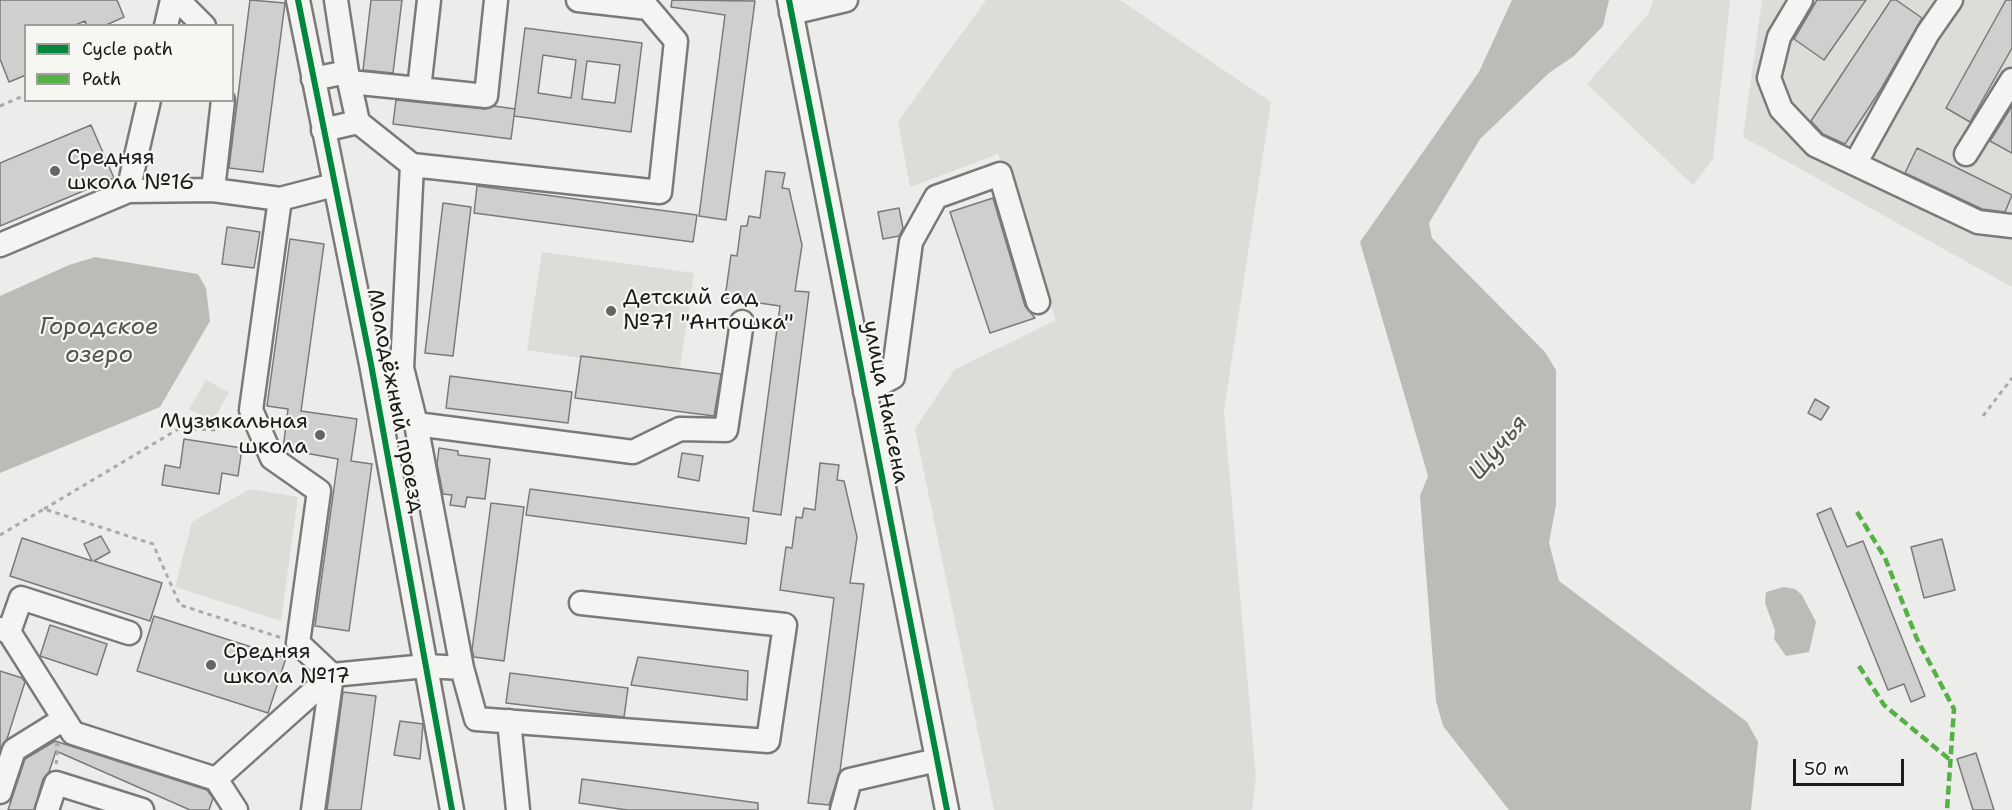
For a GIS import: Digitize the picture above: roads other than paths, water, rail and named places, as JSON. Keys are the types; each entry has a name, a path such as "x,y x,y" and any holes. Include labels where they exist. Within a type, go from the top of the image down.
{"street":[{"path":"166,24 172,0"},
{"path":"178,0 202,24"},
{"name":"Молодёжный проезд","path":"298,0 371,364 452,810"},
{"path":"336,0 358,122 412,165 660,192 676,41 649,4 578,0"},
{"path":"419,89 429,0"},
{"path":"313,79 349,77 419,89 486,96 496,0"},
{"path":"790,7 846,0"},
{"path":"1801,0 1779,37 1769,78 1781,109 1815,145 1978,222 2012,226"},
{"path":"1855,164 1928,33 1951,0"},
{"name":"улица Нансена","path":"790,7 947,810"},
{"path":"1966,154 2012,80"},
{"path":"128,191 149,102"},
{"path":"213,190 223,102"},
{"path":"323,130 358,122"},
{"path":"412,165 402,368 416,424 462,668 476,719 768,741 785,625 581,603"},
{"path":"865,392 893,377 911,242 936,196 1000,174 1038,302"},
{"path":"0,245 128,191 213,190 280,199 334,185"},
{"path":"280,199 251,410 272,458 319,490 298,644 332,675"},
{"path":"416,424 633,452 680,429 726,430 742,322"},
{"path":"371,364 402,368"},
{"path":"129,633 21,598 4,631 73,733 216,779 236,810"},
{"path":"216,779 332,675 426,666 462,668"},
{"path":"313,810 332,675"},
{"path":"0,793 14,750 64,719"},
{"path":"509,721 518,810"},
{"path":"842,810 850,780 937,760"},
{"path":"47,810 56,783 142,810"}],"water":[{"name":"Щучья","path":"1512,0 1609,0 1603,26 1574,56 1549,73 1480,139 1429,223 1432,238 1545,352 1556,370 1556,505 1549,543 1559,581 1747,722 1758,742 1751,810 1509,810 1443,726 1436,701 1420,496 1428,476 1360,242 1479,72"},
{"name":"Городское озеро","path":"95,257 198,274 206,288 210,321 160,407 0,473 0,296 69,265"},
{"path":"1784,587 1795,589 1802,595 1816,622 1809,652 1786,656 1774,639 1775,630 1765,603 1766,592"}],"place":[{"name":"Средняя школа №16","path":"55,171"},
{"name":"Детский сад №71 \"Антошка\"","path":"611,311"},
{"name":"Музыкальная школа","path":"320,435"},
{"name":"Средняя школа №17","path":"211,665"}]}
